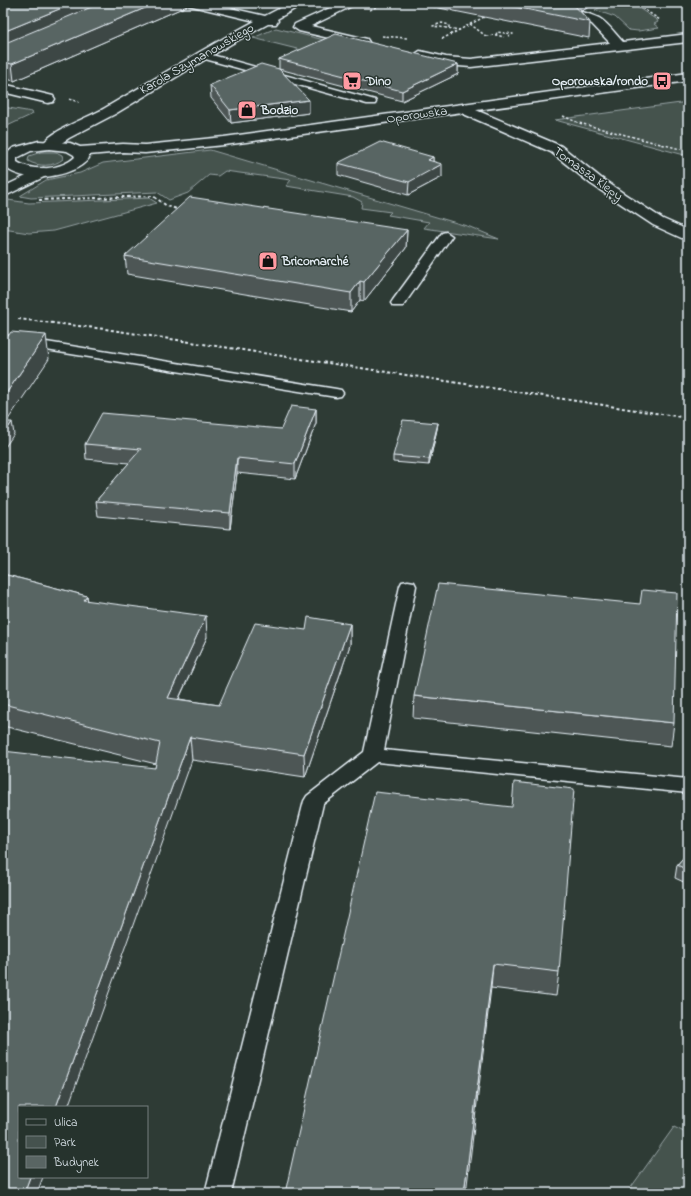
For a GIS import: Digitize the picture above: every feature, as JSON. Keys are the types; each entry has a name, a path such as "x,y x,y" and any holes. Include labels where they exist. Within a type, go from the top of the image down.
{"street":[{"path":"192,3 376,45"},
{"name":"Karola Szymanowskiego","path":"49,145 72,130 97,119 201,55 265,19 299,3"},
{"path":"299,27 350,3"},
{"path":"514,3 586,17 596,21 620,46"},
{"path":"407,52 446,61 471,63 688,38"},
{"name":"Oporowska","path":"77,154 224,141 688,77"},
{"path":"3,88 48,99"},
{"name":"Tomasza Klepy","path":"464,109 556,149 596,181 658,222 688,236"},
{"name":"Karola Szymanowskiego","path":"77,154 97,119"},
{"path":"3,182 9,162 24,149 49,145 77,154 64,169 43,172 3,194"},
{"path":"9,162 43,172"}],"lane":[{"path":"201,55 371,102"},
{"path":"398,303 446,236"},
{"path":"3,339 336,392"},
{"path":"218,1193 314,801 372,755 408,586"},
{"path":"372,755 688,786"}],"path":[{"path":"440,40 491,13"},
{"path":"449,28 449,25 442,23 433,26 437,28 460,30"},
{"path":"470,24 490,40"},
{"path":"486,36 496,35 504,37 513,34 505,31 497,32 496,35"},
{"path":"569,118 579,123 688,151"},
{"path":"34,200 153,196 167,206 186,211"},
{"path":"14,320 20,319 105,329 688,418"}],"green space":[{"path":"608,3 637,7 657,20 658,22 654,24 659,28 638,31 629,30 615,17 595,10"},
{"path":"276,28 324,40 301,50 253,38"},
{"path":"688,102 688,156 555,120 569,118"},
{"path":"3,107 32,112 33,114 3,128"},
{"path":"210,150 470,227 499,239 424,228 429,222 388,215 391,212 361,208 362,202 353,197 286,186 291,180 225,171 218,176 209,175 188,193 169,200 157,192 31,198 20,196 46,180 80,173 103,163"},
{"path":"41,152 56,152 62,155 63,159 51,165 41,165 28,161 29,156"},
{"path":"149,198 157,203 54,231 29,233 3,229 3,204 8,200 29,203"},
{"path":"674,1127 688,1134 688,1193 627,1193"}],"building":[{"path":"3,3 74,3 3,32"},
{"path":"101,3 157,3 12,64 3,62 3,44"},
{"path":"495,3 572,3 590,22"},
{"path":"336,34 458,64 402,91 279,59"},
{"path":"261,64 279,69 309,100 230,110 210,85"},
{"path":"380,142 433,157 428,160 442,164 409,182 338,163"},
{"name":"Bricomarché","path":"190,197 407,230 364,282 360,281 351,293 125,256"},
{"path":"11,332 46,335 3,398 3,339 6,339"},
{"path":"291,406 316,409 295,464 237,458 230,513 96,501 141,449 85,444 102,413 281,429"},
{"path":"403,420 438,423 429,459 393,456"},
{"path":"3,422 12,422 3,436"},
{"path":"3,574 87,596 84,600 206,616 168,698 219,705 255,623 306,630 308,617 350,624 304,754 190,737 56,1106 18,1106 18,1178 30,1178 24,1193 3,1193 3,751 155,768 160,743 3,704"},
{"path":"438,584 640,604 642,590 677,593 674,723 414,696"},
{"path":"514,782 574,789 559,972 493,964 464,1193 285,1193 375,792 512,807"},
{"path":"688,852 688,870 677,865"}],"place":[{"name":"Dino","path":"352,81"},
{"name":"Oporowska/rondo","path":"662,81"},
{"name":"Bodzio","path":"247,110"},
{"name":"Bricomarché","path":"268,261"}]}
